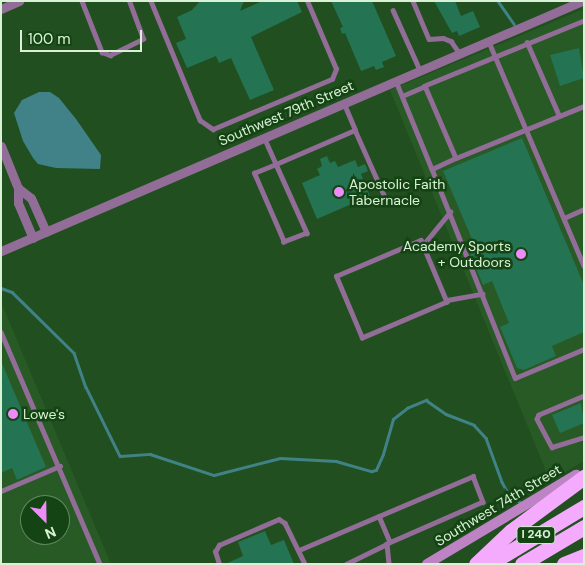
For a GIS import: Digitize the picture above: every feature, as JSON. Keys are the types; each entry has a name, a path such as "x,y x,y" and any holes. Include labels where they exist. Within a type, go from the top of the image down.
{"highway":[{"path":"476,564 511,531 584,477"},
{"name":"I 240","path":"489,564 584,507"},
{"name":"I 240","path":"522,564 584,527"},
{"path":"564,564 584,556"}],"main road":[{"name":"Southwest 74th Street","path":"427,564 584,471"}],"street":[{"path":"1,9 19,1"},
{"name":"Southwest 79th Street","path":"1,251 582,1"},
{"path":"1,146 18,188 18,203 33,238"},
{"path":"18,188 31,198 46,232"}],"lane":[{"path":"82,2 102,52 110,55 143,39 129,1"},
{"path":"152,2 200,120 213,129 332,79 336,68 306,1"},
{"path":"413,1 429,39 443,38 451,41 460,54"},
{"path":"393,10 420,70"},
{"path":"402,96 527,42 584,21"},
{"path":"489,41 584,266"},
{"path":"527,42 559,116"},
{"path":"396,81 450,212 514,378 584,349"},
{"path":"425,86 456,158"},
{"path":"343,103 385,197"},
{"path":"432,169 584,106"},
{"path":"264,137 276,164 307,232 284,242 254,173 276,164 355,130"},
{"path":"564,218 584,209"},
{"path":"423,245 450,212"},
{"path":"447,300 421,240 336,276 362,338 447,300 482,294"},
{"path":"1,332 60,466 100,564"},
{"path":"584,396 539,415 538,420 552,447 584,437"},
{"path":"1,491 60,466"},
{"path":"299,550 473,476 483,502 388,543 346,564"},
{"path":"379,516 388,543 389,564"},
{"path":"219,564 215,552 218,545 275,519 285,523 305,564"}],"shaded area":[{"path":"584,9 584,461 550,481 390,90"},
{"path":"1,302 111,564 1,564"}],"water":[{"path":"39,92 50,92 59,98 76,119 101,155 100,169 56,168 38,164 33,158 23,141 14,113 22,100"}],"building":[{"path":"200,1 244,1 240,11 262,1 297,1 302,12 251,37 274,90 250,100 231,58 219,63 216,56 187,68 176,43 186,39 177,17 192,10"},
{"path":"331,1 372,1 396,56 382,62 384,67 376,70 374,66 361,71 345,33 342,34 340,28 343,27"},
{"path":"434,1 455,1 461,16 473,11 480,27 459,36 457,31 452,33"},
{"path":"579,48 584,78 560,86 550,55"},
{"path":"522,138 584,285 584,332 552,346 556,356 524,370 517,368 500,327 509,323 492,281 483,285 470,254 477,251 443,171"},
{"path":"327,156 330,163 335,161 338,167 355,160 358,167 365,164 368,171 361,174 370,196 317,219 302,183 320,175 317,169 322,166 320,159"},
{"name":"Lowe's","path":"1,361 46,467 17,480 12,468 1,473"},
{"path":"581,403 584,423 560,433 552,415"},
{"path":"265,531 271,545 284,540 294,564 225,564 243,556 238,542"}],"waterway":[{"path":"498,1 514,24"},
{"path":"1,288 12,292 74,353 86,387 120,456 150,454 214,475 280,458 336,461 372,471 376,470 383,454 393,419 407,408 426,400 446,414 474,425 486,438 502,482 508,493 520,502"}],"place":[{"name":"Apostolic Faith Tabernacle","path":"339,192"},
{"name":"Academy Sports + Outdoors","path":"521,254"},
{"name":"Lowe's","path":"13,414"}]}
